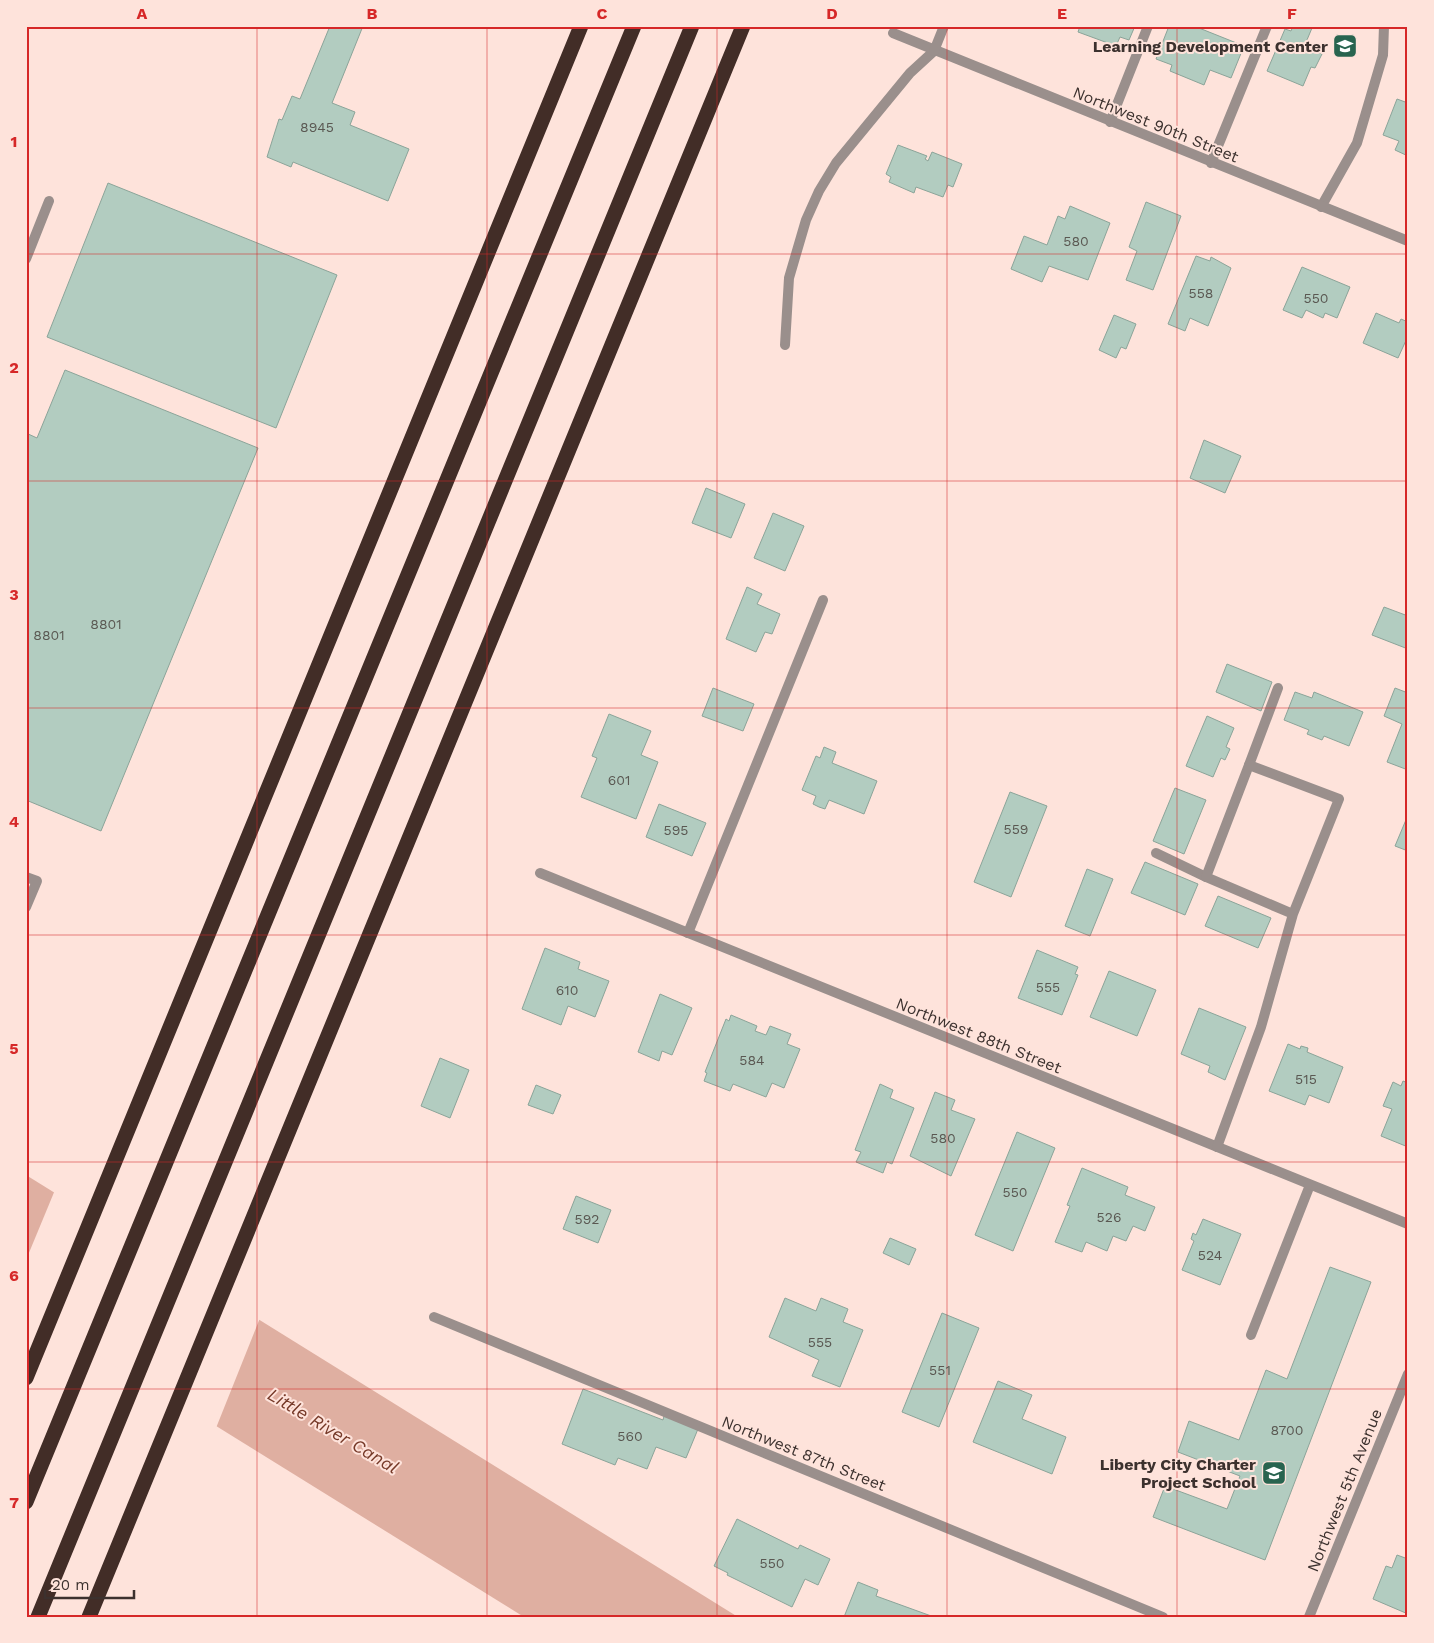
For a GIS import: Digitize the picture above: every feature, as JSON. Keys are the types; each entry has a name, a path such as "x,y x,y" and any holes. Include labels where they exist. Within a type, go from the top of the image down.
{"highway":[{"path":"26,1378 580,26"},
{"path":"26,1502 634,26"},
{"path":"38,1617 692,26"},
{"path":"89,1617 743,26"}],"street":[{"path":"785,345 789,278 806,220 819,191 842,156 910,73 934,51 944,26"},
{"path":"1110,122 1148,26"},
{"path":"1211,164 1267,26"},
{"path":"1321,207 1357,143 1382,55 1384,26"},
{"name":"Northwest 90th Street","path":"893,33 1211,164 1408,241"},
{"path":"26,259 49,200"},
{"path":"688,933 823,600"},
{"path":"1206,877 1278,688"},
{"path":"1217,1147 1261,1027 1293,914 1339,799 1249,765"},
{"path":"1156,852 1206,877 1293,914"},
{"name":"Northwest 88th Street","path":"540,873 1408,1224"},
{"path":"26,877 37,881 26,907"},
{"path":"1250,1334 1310,1185"},
{"name":"Northwest 87th Street","path":"434,1317 1163,1617"},
{"name":"Northwest 5th Avenue","path":"1309,1617 1408,1374"}],"water":[{"name":"Little River Canal","path":"26,1175 738,1617 524,1617 26,1308"}],"pier":[{"path":"55,1190 260,1318 216,1428 26,1311 26,1260"}],"building":[{"path":"330,26 363,26 332,103 355,112 350,125 409,149 388,201 293,162 291,167 267,157 279,119 282,120 292,96 300,99"},
{"path":"1080,26 1135,26 1129,40 1120,37 1116,46 1078,32"},
{"path":"1169,26 1194,26 1244,46 1231,78 1210,70 1204,85 1170,71 1172,65 1156,59"},
{"path":"1293,26 1312,28 1304,47 1322,54 1315,68 1311,67 1303,86 1267,71 1285,29 1291,31"},
{"path":"1397,99 1408,103 1408,156 1395,150 1399,141 1383,135"},
{"path":"898,145 927,156 925,159 928,161 932,152 962,164 953,187 948,185 943,197 916,187 914,193 889,182 891,177 886,174"},
{"path":"108,183 337,275 276,428 47,337"},
{"path":"1146,202 1181,216 1153,290 1126,280 1137,251 1129,247"},
{"path":"1070,206 1110,223 1088,280 1049,266 1042,282 1011,269 1024,236 1047,245 1058,216 1065,219"},
{"path":"1196,256 1210,261 1211,257 1231,268 1208,326 1190,318 1185,331 1168,324"},
{"path":"1302,267 1350,287 1337,318 1325,313 1323,318 1306,310 1302,318 1283,310"},
{"path":"1376,313 1399,323 1401,319 1408,322 1408,336 1398,358 1363,343"},
{"path":"1114,315 1136,324 1126,349 1121,347 1116,358 1099,350"},
{"path":"65,370 258,448 101,831 26,800 26,433 37,438"},
{"path":"1204,440 1241,456 1225,493 1190,478"},
{"path":"706,488 745,504 731,538 692,523"},
{"path":"773,513 804,526 785,571 754,558"},
{"path":"747,587 762,594 757,604 780,614 772,634 765,632 756,652 726,639"},
{"path":"1384,607 1408,616 1408,649 1372,635"},
{"path":"1227,664 1272,682 1261,711 1216,692"},
{"path":"713,688 754,704 743,731 702,716"},
{"path":"1395,688 1408,693 1408,770 1387,762 1402,724 1384,716"},
{"path":"1295,692 1312,698 1314,692 1363,712 1349,746 1324,736 1322,740 1307,734 1309,730 1284,720"},
{"path":"609,714 651,731 641,755 658,762 636,819 581,797 597,758 592,756"},
{"path":"1207,716 1234,728 1226,747 1230,749 1225,760 1221,758 1213,777 1186,766"},
{"path":"824,747 836,752 832,763 877,781 864,814 829,800 825,809 819,807 813,804 816,796 802,790 816,756 820,758"},
{"path":"1175,788 1206,800 1184,854 1153,841"},
{"path":"1010,792 1047,806 1011,897 974,882"},
{"path":"659,804 706,823 692,856 646,837"},
{"path":"1408,815 1408,851 1395,846"},
{"path":"1145,862 1198,884 1185,915 1131,893"},
{"path":"1087,869 1113,879 1090,936 1065,926"},
{"path":"1218,896 1271,918 1258,948 1205,926"},
{"path":"545,948 580,962 578,969 609,981 595,1017 568,1006 561,1025 522,1009"},
{"path":"1037,950 1078,967 1075,974 1078,975 1062,1015 1018,998"},
{"path":"1109,971 1156,990 1137,1036 1090,1017"},
{"path":"660,994 692,1008 672,1055 662,1051 659,1061 638,1052"},
{"path":"1199,1008 1246,1027 1225,1080 1208,1072 1210,1066 1181,1054"},
{"path":"731,1015 757,1026 755,1031 766,1035 770,1026 791,1034 787,1044 800,1049 784,1088 772,1083 766,1097 733,1084 730,1091 704,1081 707,1073 705,1072 726,1019 729,1021"},
{"path":"1288,1044 1300,1049 1301,1046 1308,1048 1307,1052 1343,1067 1329,1103 1309,1095 1305,1105 1269,1091"},
{"path":"440,1058 469,1070 450,1118 421,1106"},
{"path":"1403,1081 1408,1083 1408,1147 1381,1136 1392,1109 1383,1106 1393,1082 1401,1086"},
{"path":"880,1084 893,1090 890,1098 914,1108 892,1164 887,1162 883,1173 856,1162 861,1152 855,1150"},
{"path":"536,1085 561,1095 553,1114 528,1105"},
{"path":"935,1092 955,1100 951,1110 975,1119 951,1176 910,1156"},
{"path":"1017,1132 1055,1148 1013,1251 975,1235"},
{"path":"1082,1168 1128,1187 1125,1195 1155,1207 1145,1231 1133,1226 1126,1241 1113,1236 1107,1251 1086,1242 1082,1252 1055,1242 1070,1206 1067,1205"},
{"path":"576,1196 611,1210 598,1243 563,1229"},
{"path":"1203,1219 1241,1234 1220,1285 1182,1270 1194,1241 1191,1239 1193,1233 1196,1235"},
{"path":"890,1238 916,1249 909,1265 883,1253"},
{"path":"1330,1267 1371,1282 1265,1560 1153,1517 1165,1486 1227,1509 1240,1476 1178,1452 1189,1421 1239,1440 1266,1370 1287,1379"},
{"path":"785,1298 816,1311 821,1298 848,1309 843,1322 863,1330 840,1387 812,1376 819,1360 769,1337"},
{"path":"942,1313 979,1328 939,1427 902,1412"},
{"path":"998,1381 1032,1395 1022,1419 1066,1437 1052,1474 973,1442"},
{"path":"583,1389 663,1420 664,1416 698,1429 686,1458 656,1447 647,1469 618,1458 615,1465 562,1444"},
{"path":"737,1519 798,1549 800,1545 830,1559 818,1585 805,1579 792,1607 727,1575 728,1573 714,1566"},
{"path":"1397,1555 1408,1559 1408,1614 1373,1599 1386,1566 1392,1568"},
{"path":"858,1582 878,1590 876,1596 934,1617 844,1617"}],"place":[{"name":"Learning Development Center","path":"1345,46"},
{"name":"Liberty City Charter Project School","path":"1274,1473"}]}
